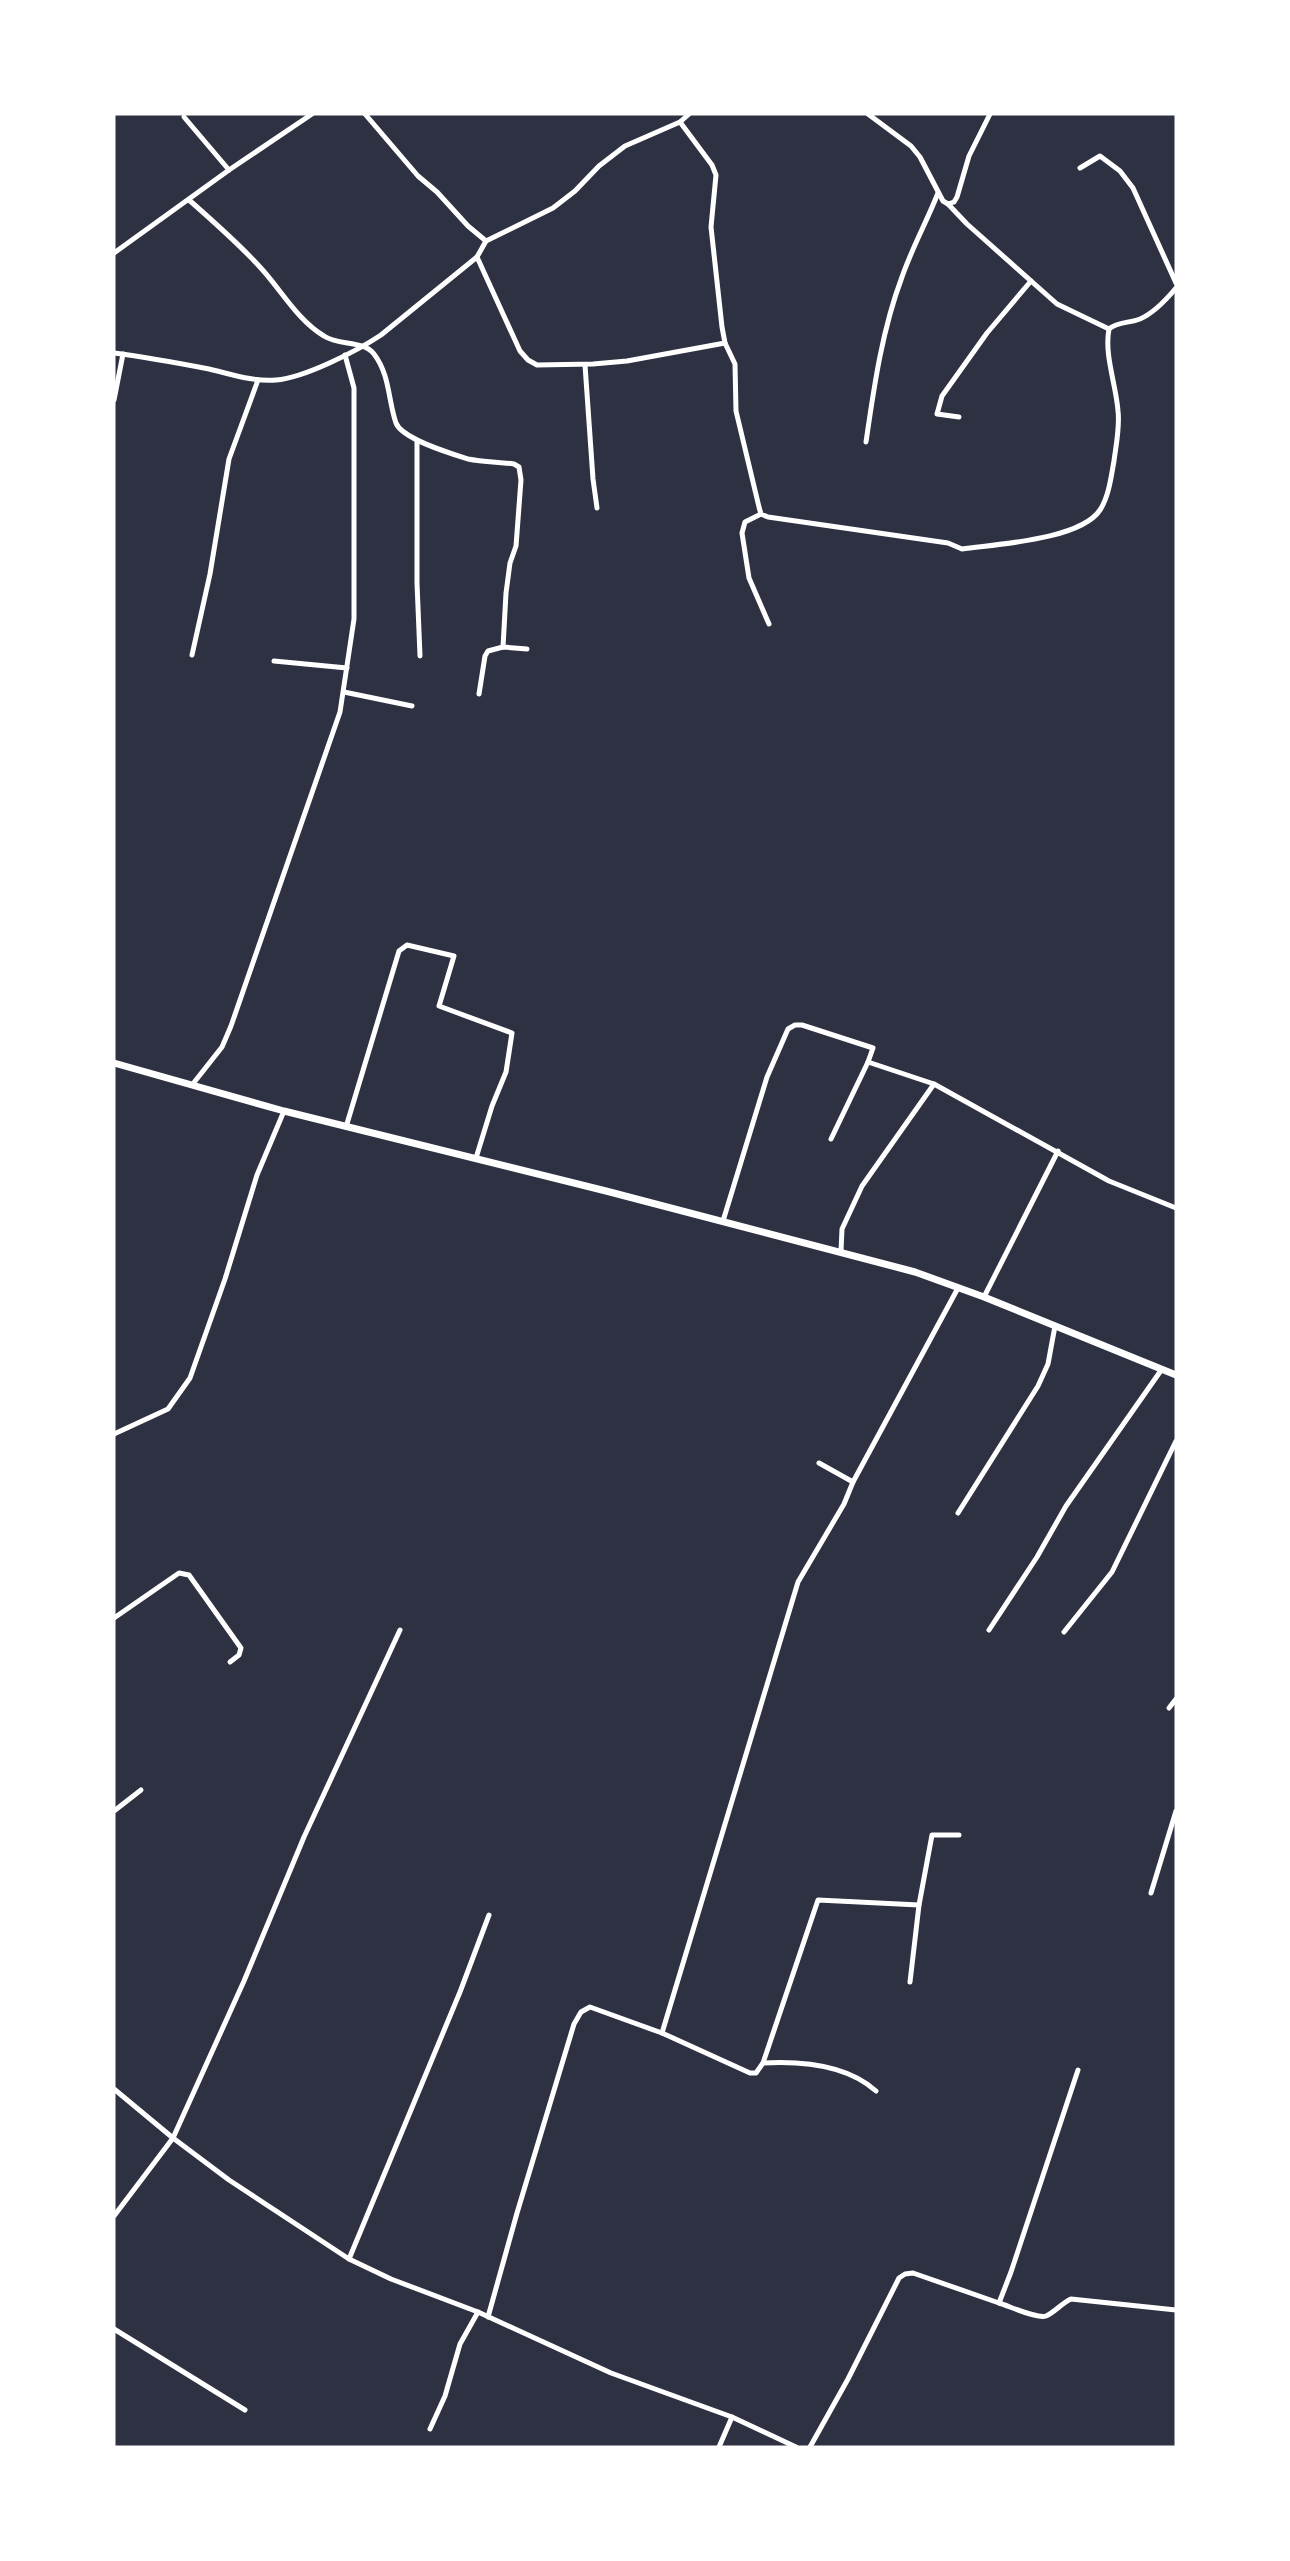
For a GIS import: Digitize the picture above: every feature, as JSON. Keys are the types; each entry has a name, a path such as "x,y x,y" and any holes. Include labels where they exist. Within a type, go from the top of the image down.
{"street":[{"path":"114,252 228,170 312,114"},
{"path":"364,114 418,176 486,241"},
{"path":"114,353 258,380 286,379 345,355 365,346 398,323 477,257 486,241 553,208 575,191 599,166 625,146 680,122 689,114"},
{"path":"868,114 911,146 920,157 938,193 967,224 1057,304 1109,329"},
{"path":"948,204 954,202 957,196 969,156 990,114"},
{"path":"184,117 228,170"},
{"path":"680,122 712,165 716,175 711,227 725,343 735,364 736,411 761,514"},
{"path":"1080,168 1100,156 1120,171 1133,188 1176,283"},
{"path":"866,442 890,316 902,277 938,193"},
{"path":"189,200 230,236 260,267 307,323 335,342 365,346 374,354 386,376 399,429 403,434 469,459 514,464 519,467 521,480 516,546 508,573 503,647"},
{"path":"114,244 120,248"},
{"path":"477,257 520,351 528,360 537,365 627,361 725,343"},
{"path":"959,417 937,414 942,396 987,333 1031,281"},
{"path":"769,624 748,578 741,533 745,522 761,514 776,519 852,531 948,543 962,549 1056,536 1089,520 1101,509 1107,495 1117,435 1119,414 1108,347 1109,329 1113,325 1140,319 1164,302 1176,288"},
{"path":"114,400 123,354"},
{"path":"192,1085 222,1047 231,1026 340,712 354,620 354,388 345,355"},
{"path":"585,364 597,508"},
{"path":"192,656 210,574 226,468 236,435 258,380"},
{"path":"417,440 417,583 420,656"},
{"path":"479,694 485,656 488,651 503,647 527,649"},
{"path":"274,661 348,668"},
{"path":"344,692 412,706"},
{"path":"346,1127 399,951 408,945 454,956 440,1006 512,1033 506,1072 492,1106 476,1158"},
{"path":"723,1221 767,1077 788,1029 795,1025 802,1025 873,1048 831,1139"},
{"path":"868,1062 934,1084 1109,1180 1176,1208"},
{"path":"114,1063 284,1111 841,1251 915,1272 984,1297 1176,1375"},
{"path":"841,1251 842,1229 862,1186 934,1084"},
{"path":"114,1434 168,1410 190,1378 225,1279 256,1175 284,1111"},
{"path":"984,1297 1058,1151"},
{"path":"662,2033 798,1582 844,1504 853,1482 903,1394 958,1288"},
{"path":"958,1513 1038,1386 1048,1364 1055,1326"},
{"path":"989,1630 1037,1557 1066,1506 1162,1369"},
{"path":"1064,1632 1112,1572 1176,1441"},
{"path":"819,1463 853,1482"},
{"path":"114,1618 179,1573 189,1575 241,1648 239,1656 230,1662"},
{"path":"114,2216 173,2138 244,1981 304,1837 400,1630"},
{"path":"1168,1708 1176,1699"},
{"path":"114,1810 141,1790"},
{"path":"1151,1893 1176,1811"},
{"path":"910,1982 932,1835 959,1835"},
{"path":"488,2317 517,2212 578,2016 590,2007 662,2033 750,2073 760,2070 818,1900 920,1905"},
{"path":"349,2259 489,1915"},
{"path":"763,2063 788,2062 847,2073 863,2079 876,2091"},
{"path":"999,2302 1078,2070"},
{"path":"114,2089 173,2138 229,2180 349,2259 391,2279 478,2312 611,2373 732,2417 796,2447"},
{"path":"810,2447 899,2278 913,2272 1040,2317 1048,2315 1062,2302 1071,2299 1176,2310"},
{"path":"430,2429 445,2396 460,2344 478,2312"},
{"path":"114,2329 245,2410"},
{"path":"719,2447 732,2417"}]}
